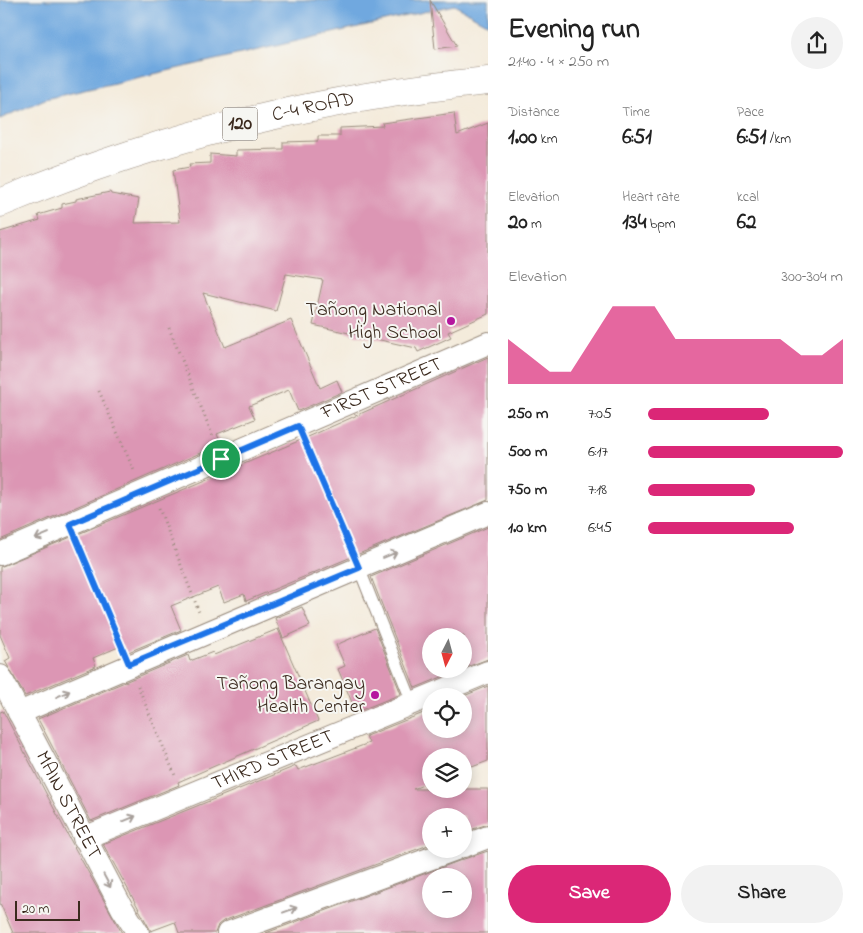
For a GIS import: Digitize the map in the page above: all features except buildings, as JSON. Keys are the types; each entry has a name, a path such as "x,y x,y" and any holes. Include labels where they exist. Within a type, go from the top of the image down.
{"highway":[{"name":"C-4 ROAD","path":"0,203 93,168 235,125 381,95 488,81"}],"street":[{"name":"FIRST STREET","path":"0,554 488,344"},
{"path":"18,713 129,664 488,513"},
{"name":"THIRD STREET","path":"84,838 488,672"},
{"name":"MAIN STREET","path":"0,676 84,838 122,908 138,933"},
{"path":"472,843 488,837"},
{"path":"228,933 432,858"}],"lane":[{"path":"359,568 412,702"}],"path":[{"path":"169,328 221,459"},
{"path":"99,391 147,491 207,631"},
{"path":"298,426 359,568"},
{"path":"70,524 184,797"}],"water":[{"path":"0,0 488,0 488,24 454,5 45,99 0,119"}],"place":[{"name":"Tañong National High School","path":"451,321"},
{"name":"Tañong Barangay Health Center","path":"375,695"}],"route":[{"path":"298,426 359,568 129,664 70,524 221,459 298,426"}]}
